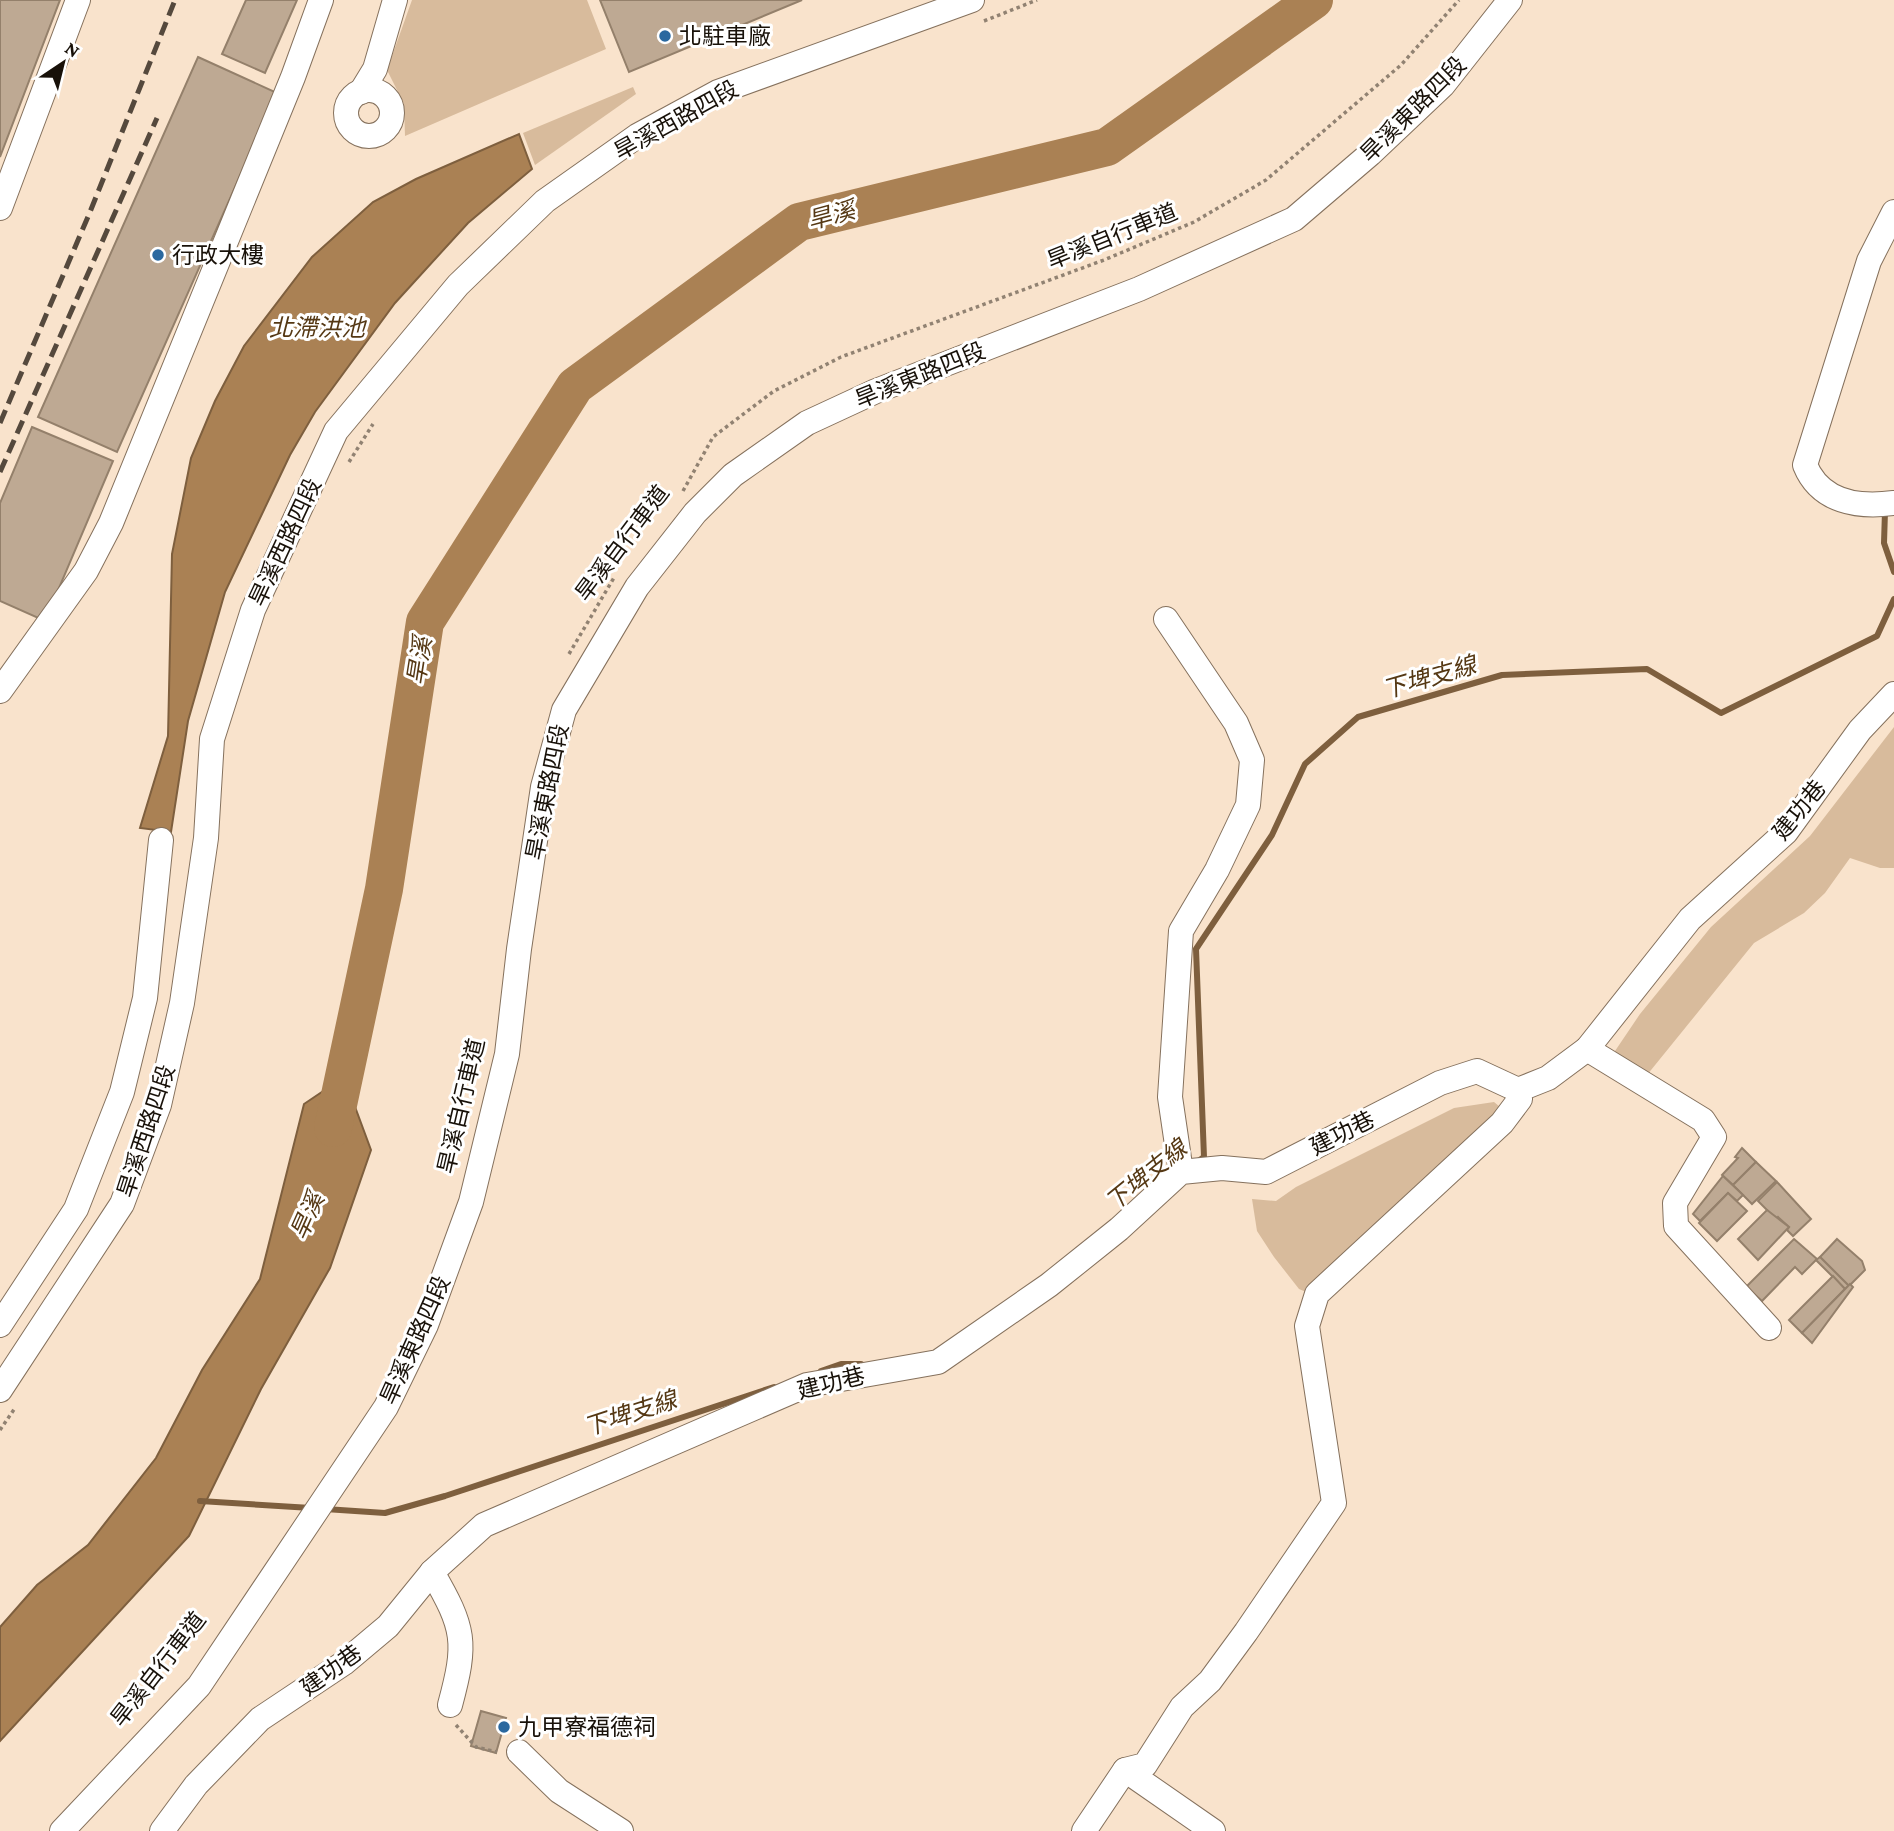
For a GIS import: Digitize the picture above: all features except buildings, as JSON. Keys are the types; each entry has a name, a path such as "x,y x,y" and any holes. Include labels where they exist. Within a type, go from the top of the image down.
{"street":[{"path":"0,208 78,0"},
{"path":"0,691 86,571 111,523 321,0"},
{"path":"372,93 375,69 395,0"},
{"name":"旱溪西路四段","path":"7,1398 122,1204 159,1105 183,1003 206,838 212,739 253,610 336,431 458,285 545,201 637,136 718,92 972,0"},
{"name":"旱溪東路四段","path":"62,1831 199,1686 386,1407 426,1325 471,1202 507,1054 519,949 543,787 564,710 637,587 695,513 733,475 807,423 876,391 1139,289 1294,219 1370,154 1443,85 1510,0"},
{"path":"1894,212 1865,272 1805,465 1811,480 1833,495 1864,507 1894,503"},
{"path":"1166,619 1236,723 1252,760 1248,805 1217,870 1181,931 1170,1097 1181,1172"},
{"name":"建功巷","path":"162,1831 196,1785 261,1719 344,1663 388,1626 432,1572 484,1524 807,1385 938,1362 1049,1285 1119,1229 1181,1172 1222,1168 1266,1172 1440,1083 1477,1072 1518,1090 1548,1078 1587,1049 1690,919 1786,832 1860,730 1894,694"},
{"path":"0,1325 76,1209 122,1092 145,998 161,841"},
{"path":"1587,1049 1703,1120 1714,1137 1675,1203 1675,1226 1769,1328"},
{"path":"1084,1831 1125,1770 1144,1765 1182,1707 1210,1681 1334,1503 1307,1326 1317,1294 1508,1117 1520,1099 1518,1090"},
{"path":"432,1572 449,1601 462,1638 463,1656 450,1705"},
{"path":"519,1752 559,1791 621,1831"},
{"path":"1125,1770 1213,1831"}],"path":[{"path":"972,25 1037,0"},
{"name":"旱溪自行車道","path":"682,494 713,437 774,391 841,358 1104,260 1194,222 1266,180 1401,65 1459,0"},
{"path":"343,472 377,418"},
{"name":"旱溪自行車道","path":"568,658 572,646 618,573"},
{"path":"0,1430 7,1398"},
{"path":"450,1705 451,1720 477,1747 512,1755 519,1752"}],"shaded area":[{"path":"412,0 587,0 606,49 405,136 404,104 387,70"},
{"path":"633,87 636,94 535,165 523,133"},
{"path":"1894,727 1894,868 1880,868 1850,858 1825,893 1804,913 1754,943 1647,1075 1617,1065 1615,1051 1640,1014 1711,927 1810,836"},
{"path":"1494,1102 1506,1112 1318,1297 1299,1289 1257,1231 1252,1199 1276,1201 1296,1187 1454,1108"}],"water":[{"name":"北滯洪池","path":"519,134 532,169 468,223 395,303 315,412 290,455 225,592 188,721 171,832 140,828 168,736 172,554 191,458 215,401 244,346 312,257 373,202 416,179"},
{"path":"344,1077 371,1150 330,1268 261,1389 189,1536 0,1741 0,1627 37,1585 88,1545 156,1458 202,1370 260,1279 304,1104"}],"waterway":[{"name":"旱溪","path":"333,1128 384,889 425,622 575,386 799,222 1107,147 1314,0"},
{"name":"下埤支線","path":"1885,511 1884,543 1894,572"},
{"name":"下埤支線","path":"1197,1162 1204,1157 1196,949 1272,835 1305,764 1358,717 1502,675 1647,669 1721,713 1877,636 1894,599"},
{"name":"下埤支線","path":"821,1371 841,1364 861,1364"},
{"name":"下埤支線","path":"325,1509 385,1513 445,1496 774,1387"},
{"name":"下埤支線","path":"200,1501 311,1508"}],"railway":[{"path":"0,423 90,212 175,0"},
{"path":"0,472 157,118"}],"place":[{"name":"北駐車廠","path":"665,36"},
{"name":"行政大樓","path":"158,255"},
{"name":"九甲寮福德祠","path":"504,1727"}]}
